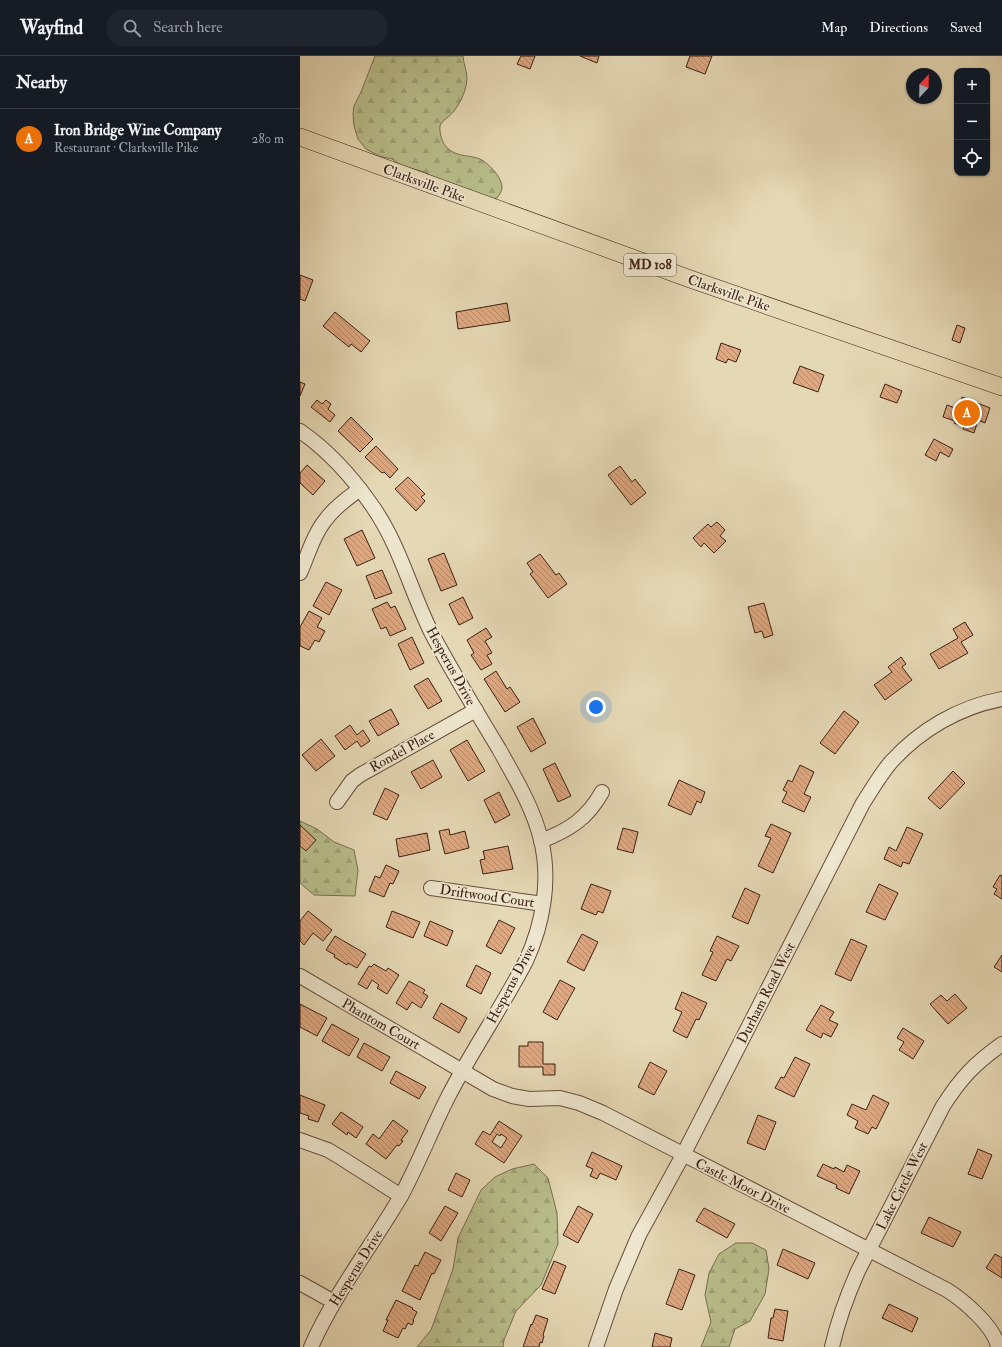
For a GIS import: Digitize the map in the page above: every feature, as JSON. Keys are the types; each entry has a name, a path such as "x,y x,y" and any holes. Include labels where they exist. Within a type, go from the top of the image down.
{"main road":[{"name":"Clarksville Pike","path":"300,137 693,280 1002,386"}],"street":[{"name":"Hesperus Drive","path":"300,431 322,448 342,468 360,489 384,524 395,546 432,633 521,788 535,818 545,863 543,904 540,924 534,944 526,961 448,1097 420,1160 401,1196 334,1302 320,1326 311,1347"},
{"path":"300,573 319,529 337,507 360,489"},
{"name":"Durham Road West","path":"596,1347 605,1317 639,1235 683,1155 856,817 874,785 890,763 906,746 926,731 948,717 969,708 1002,699"},
{"name":"Rondel Place","path":"337,802 352,781 360,775 476,710"},
{"path":"541,841 560,834 578,823 592,808 602,792"},
{"name":"Driftwood Court","path":"431,888 543,904"},
{"name":"Phantom Court","path":"300,976 462,1071"},
{"name":"Lake Circle West","path":"832,1347 845,1299 943,1106 955,1086 969,1070 986,1055 1002,1044"},
{"name":"Castle Moor Drive","path":"462,1071 493,1089 512,1096 529,1099 560,1098 579,1103 603,1113 947,1290 974,1311 986,1324 999,1343"},
{"path":"300,1140 328,1150 401,1196"},
{"path":"300,1283 334,1302"}],"green space":[{"path":"375,56 463,56 467,82 462,99 453,113 444,120 440,126 442,141 452,152 480,159 494,171 500,179 502,187 497,198 491,199 434,178 425,172 402,166 392,159 379,156 366,149 358,139 354,126 353,114 354,106"},
{"path":"300,821 317,829 334,842 354,850 358,870 355,896 314,895 300,883"},
{"path":"534,1164 548,1178 557,1213 558,1244 541,1285 516,1311 504,1340 503,1347 417,1347 431,1330 453,1269 458,1238 481,1190 495,1177 512,1169"},
{"path":"736,1243 752,1243 766,1250 769,1269 765,1294 750,1321 735,1329 729,1347 701,1347 711,1322 705,1295 709,1273 719,1254"}],"building":[{"path":"521,56 535,56 530,69 517,64"},
{"path":"580,56 599,56 597,63"},
{"path":"690,56 712,56 705,74 686,67"},
{"path":"300,275 313,280 305,301 300,299"},
{"path":"507,303 510,321 458,329 456,312"},
{"path":"335,312 370,341 361,352 351,344 349,347 323,326"},
{"path":"957,325 965,328 960,343 952,340"},
{"path":"721,343 741,350 736,362 728,359 726,363 716,359"},
{"path":"800,366 824,375 818,392 793,383"},
{"path":"300,382 305,384 300,396"},
{"path":"885,384 902,391 897,403 880,397"},
{"path":"962,397 990,408 985,423 978,420 974,433 963,429 964,427 954,423 955,421 943,417 947,405 958,409"},
{"path":"317,400 322,404 326,400 331,404 328,409 335,415 330,422 311,407"},
{"path":"351,417 373,439 360,452 338,431"},
{"path":"934,439 953,449 949,457 940,452 936,461 925,455"},
{"path":"376,446 398,469 390,478 384,472 382,473 365,457"},
{"path":"307,465 325,481 313,495 300,483 300,473"},
{"path":"620,466 632,482 635,479 646,493 631,505 608,475"},
{"path":"408,477 425,494 421,497 425,501 416,511 395,489"},
{"path":"717,522 725,530 720,536 726,541 714,553 704,543 701,547 693,538 708,524 711,527"},
{"path":"362,530 375,558 357,566 344,539"},
{"path":"444,553 457,585 441,591 428,559"},
{"path":"540,554 556,575 559,573 567,584 548,598 530,574 533,572 527,563"},
{"path":"382,570 392,593 375,599 366,576"},
{"path":"326,582 342,590 329,615 313,606"},
{"path":"463,597 473,618 459,625 449,604"},
{"path":"387,602 391,608 395,606 406,629 390,636 386,627 381,629 372,609"},
{"path":"764,603 773,635 764,638 762,631 755,633 748,607"},
{"path":"309,611 322,618 317,627 325,631 319,642 315,640 309,650 300,646 300,627"},
{"path":"965,622 973,635 961,642 968,653 939,669 930,654 958,638 953,629"},
{"path":"486,628 492,637 485,641 492,653 487,655 492,664 481,670 471,655 474,653 467,640"},
{"path":"412,637 424,663 410,670 398,644"},
{"path":"901,657 906,664 902,667 912,680 885,700 874,685 892,672 888,667"},
{"path":"496,671 507,689 510,687 520,702 505,712 484,679"},
{"path":"428,678 442,701 428,709 414,686"},
{"path":"391,709 399,724 378,736 369,721"},
{"path":"844,711 859,722 835,754 820,743"},
{"path":"533,718 546,743 531,752 517,727"},
{"path":"350,725 357,735 363,730 370,741 361,747 357,741 345,750 335,736"},
{"path":"321,739 335,756 316,771 302,755"},
{"path":"467,740 485,771 468,781 450,750"},
{"path":"433,760 442,777 421,789 411,772"},
{"path":"555,763 571,796 558,802 543,769"},
{"path":"800,765 814,772 804,794 811,797 804,812 782,802 787,792 783,790 788,780 792,782"},
{"path":"953,771 965,783 940,809 928,798"},
{"path":"679,780 705,792 701,803 697,801 691,815 668,805"},
{"path":"385,788 399,795 387,820 373,814"},
{"path":"499,792 510,815 495,823 484,800"},
{"path":"771,824 791,833 773,873 758,866 771,838 765,836"},
{"path":"300,825 316,840 306,851 300,846"},
{"path":"907,827 923,834 909,864 903,862 901,867 884,859 889,847 896,851"},
{"path":"623,828 638,832 633,853 617,849"},
{"path":"449,829 450,835 465,831 469,848 445,854 439,831"},
{"path":"427,833 430,850 399,857 396,839"},
{"path":"508,846 513,869 483,874 480,860 485,859 483,851"},
{"path":"386,865 399,871 393,884 390,883 384,897 369,891 375,876 380,878"},
{"path":"1000,875 1002,876 1002,899 994,894 997,889 993,887"},
{"path":"591,884 611,891 603,913 598,911 596,915 581,909"},
{"path":"879,884 898,893 885,920 866,912"},
{"path":"745,888 760,895 748,924 732,917"},
{"path":"308,911 332,930 323,941 313,933 304,945 300,941 300,921"},
{"path":"392,911 420,922 413,938 386,927"},
{"path":"499,920 515,928 501,954 486,946"},
{"path":"430,921 453,931 447,946 424,936"},
{"path":"582,934 598,942 584,971 567,962"},
{"path":"335,936 366,954 357,968 348,963 347,965 326,950"},
{"path":"717,936 739,946 731,961 727,959 716,981 702,975 713,952 710,951"},
{"path":"851,939 867,946 851,981 835,974"},
{"path":"1002,955 1002,972 994,967"},
{"path":"374,964 386,971 388,968 399,975 387,994 377,988 379,985 372,980 367,989 358,984 369,966 371,967"},
{"path":"476,965 491,973 481,994 466,986"},
{"path":"560,980 575,988 557,1020 543,1012"},
{"path":"409,981 425,990 423,993 428,996 421,1008 412,1002 407,1010 396,1003"},
{"path":"682,992 707,1003 699,1020 696,1019 687,1038 673,1031 682,1012 675,1009"},
{"path":"955,994 967,1008 948,1024 930,1004 941,995 947,1001"},
{"path":"441,1003 467,1018 459,1033 433,1018"},
{"path":"300,1004 327,1018 317,1036 300,1027"},
{"path":"821,1005 834,1012 829,1020 838,1024 831,1037 823,1033 821,1038 806,1030"},
{"path":"332,1024 359,1039 349,1056 322,1041"},
{"path":"903,1028 924,1041 913,1059 899,1050 904,1042 897,1038"},
{"path":"528,1042 543,1042 543,1064 555,1064 555,1075 543,1075 543,1067 519,1067 519,1046 528,1046"},
{"path":"364,1043 390,1057 382,1071 357,1057"},
{"path":"795,1057 810,1064 794,1097 775,1088 781,1077 784,1078"},
{"path":"650,1062 667,1071 654,1095 638,1087"},
{"path":"396,1071 426,1087 419,1099 390,1083"},
{"path":"300,1095 325,1105 318,1122 308,1119 309,1116 300,1113"},
{"path":"873,1095 889,1103 876,1129 872,1127 868,1134 855,1128 858,1121 847,1115 852,1104 866,1110"},
{"path":"341,1112 363,1127 356,1138 348,1132 347,1135 332,1124"},
{"path":"758,1115 776,1122 765,1150 747,1143"},
{"path":"393,1120 408,1131 401,1140 403,1141 399,1146 397,1145 386,1159 366,1144 373,1134 379,1139"},
{"path":"499,1121 522,1136 504,1163 475,1144 483,1131 490,1135","holes":["497,1134 500,1136 501,1134 507,1138 501,1148 492,1142"]},
{"path":"978,1149 992,1155 982,1179 968,1174"},
{"path":"592,1152 622,1166 616,1180 600,1173 597,1179 590,1176 593,1169 586,1166"},
{"path":"823,1164 834,1169 835,1167 844,1172 847,1165 860,1171 849,1194 836,1188 837,1185 817,1176"},
{"path":"456,1173 470,1180 462,1197 448,1190"},
{"path":"445,1206 458,1213 441,1241 429,1233"},
{"path":"578,1206 593,1214 578,1243 563,1235"},
{"path":"704,1208 735,1224 727,1238 696,1221"},
{"path":"929,1217 961,1232 953,1247 921,1233"},
{"path":"783,1249 815,1263 808,1279 777,1265"},
{"path":"425,1252 441,1260 434,1274 432,1273 420,1300 402,1291 415,1265 418,1266"},
{"path":"995,1254 1002,1258 1002,1278 986,1268"},
{"path":"554,1261 566,1266 555,1294 542,1289"},
{"path":"679,1269 695,1275 682,1310 666,1304"},
{"path":"396,1300 413,1308 412,1309 417,1312 412,1325 408,1323 405,1329 403,1328 398,1338 383,1331 388,1320 386,1320"},
{"path":"889,1304 918,1318 912,1332 882,1318"},
{"path":"775,1309 788,1311 783,1341 768,1338 771,1318 773,1318"},
{"path":"536,1315 548,1319 542,1343 540,1342 539,1347 523,1347 531,1324 532,1325"},
{"path":"655,1333 672,1338 670,1347 652,1347"}],"place":[{"name":"Iron Bridge Wine Company","path":"967,413"}]}
